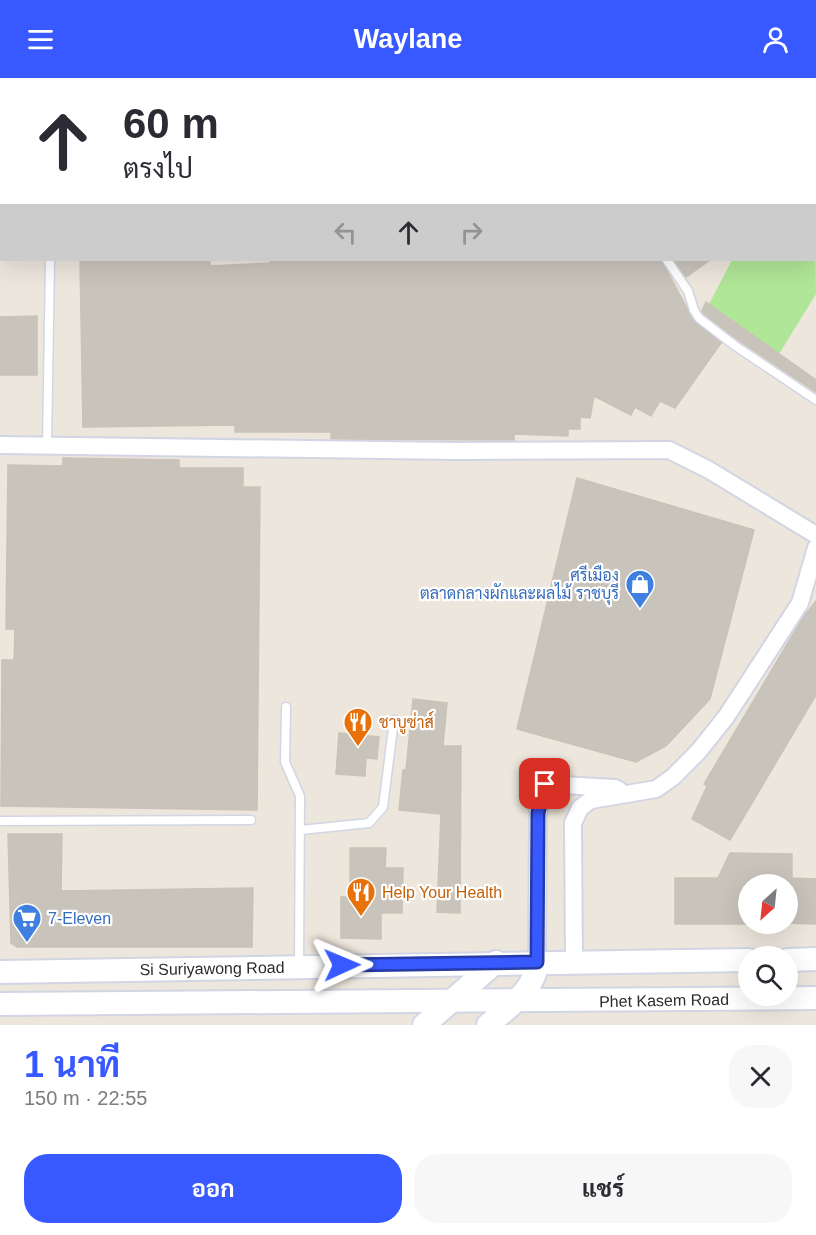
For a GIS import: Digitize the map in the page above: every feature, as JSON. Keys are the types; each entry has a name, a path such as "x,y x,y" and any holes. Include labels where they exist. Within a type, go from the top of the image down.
{"main road":[{"path":"798,960 816,959"},
{"path":"489,1025 534,980 537,962 738,960"},
{"path":"424,1025 495,962"},
{"name":"Si Suriyawong Road","path":"0,972 537,962"},
{"name":"Phet Kasem Road","path":"453,1000 513,1002 816,998"},
{"name":"Si Suriyawong Road","path":"0,1004 453,1000"}],"street":[{"path":"0,445 455,452 669,450 709,470 816,536"},
{"path":"574,962 573,823 580,808 591,800 656,789 673,777 712,735 800,603 816,548"},
{"path":"537,962 538,813 545,784 615,788 626,793"}],"lane":[{"path":"47,446 50,261"},
{"path":"668,261 688,291 699,318 734,345 816,400"},
{"path":"286,707 285,762 300,796 299,966"},
{"path":"301,830 369,823 383,807 394,720"},
{"path":"0,821 251,820"}],"green space":[{"path":"731,261 816,261 816,294 779,354 709,304"}],"building":[{"path":"80,261 210,261 210,266 270,263 270,261 662,261 694,321 721,343 675,408 660,401 651,416 635,407 631,415 594,396 590,418 580,417 580,429 568,429 568,436 514,434 514,440 331,439 331,432 235,432 235,425 83,427"},
{"path":"675,261 709,261 686,277"},
{"path":"706,302 816,380 816,392 738,340 704,314 702,311"},
{"path":"37,316 37,375 0,375 0,317"},
{"path":"63,458 179,460 179,468 243,468 243,487 260,487 257,810 1,806 2,660 14,660 15,629 6,629 8,465 63,466"},
{"name":"ศรีเมือง ตลาดกลางผักและผลไม้ ราชบุรี","path":"577,478 754,530 710,699 666,746 636,762 517,729"},
{"path":"816,601 816,695 730,840 692,819 707,786 704,784 802,619"},
{"path":"413,699 447,703 443,746 461,746 460,913 437,912 441,814 399,810 403,770 406,770"},
{"name":"ชาบูซ่าส์","path":"339,733 379,737 377,759 366,758 365,776 336,774"},
{"path":"8,834 62,834 61,891 253,888 252,947 17,947 11,943"},
{"path":"350,848 386,848 385,868 403,868 402,913 381,913 381,939 341,938 341,897 350,897"},
{"path":"730,853 792,854 792,874 738,874 738,924 675,924 675,878 718,878"},
{"path":"798,878 816,879 816,924 798,923"}],"place":[{"name":"ศรีเมือง ตลาดกลางผักและผลไม้ ราชบุรี","path":"640,610"},
{"name":"ชาบูซ่าส์","path":"358,748"},
{"name":"Help Your Health","path":"361,918"},
{"name":"7-Eleven","path":"27,944"}],"route":[{"path":"342,965 537,962 538,813 545,784"}]}
